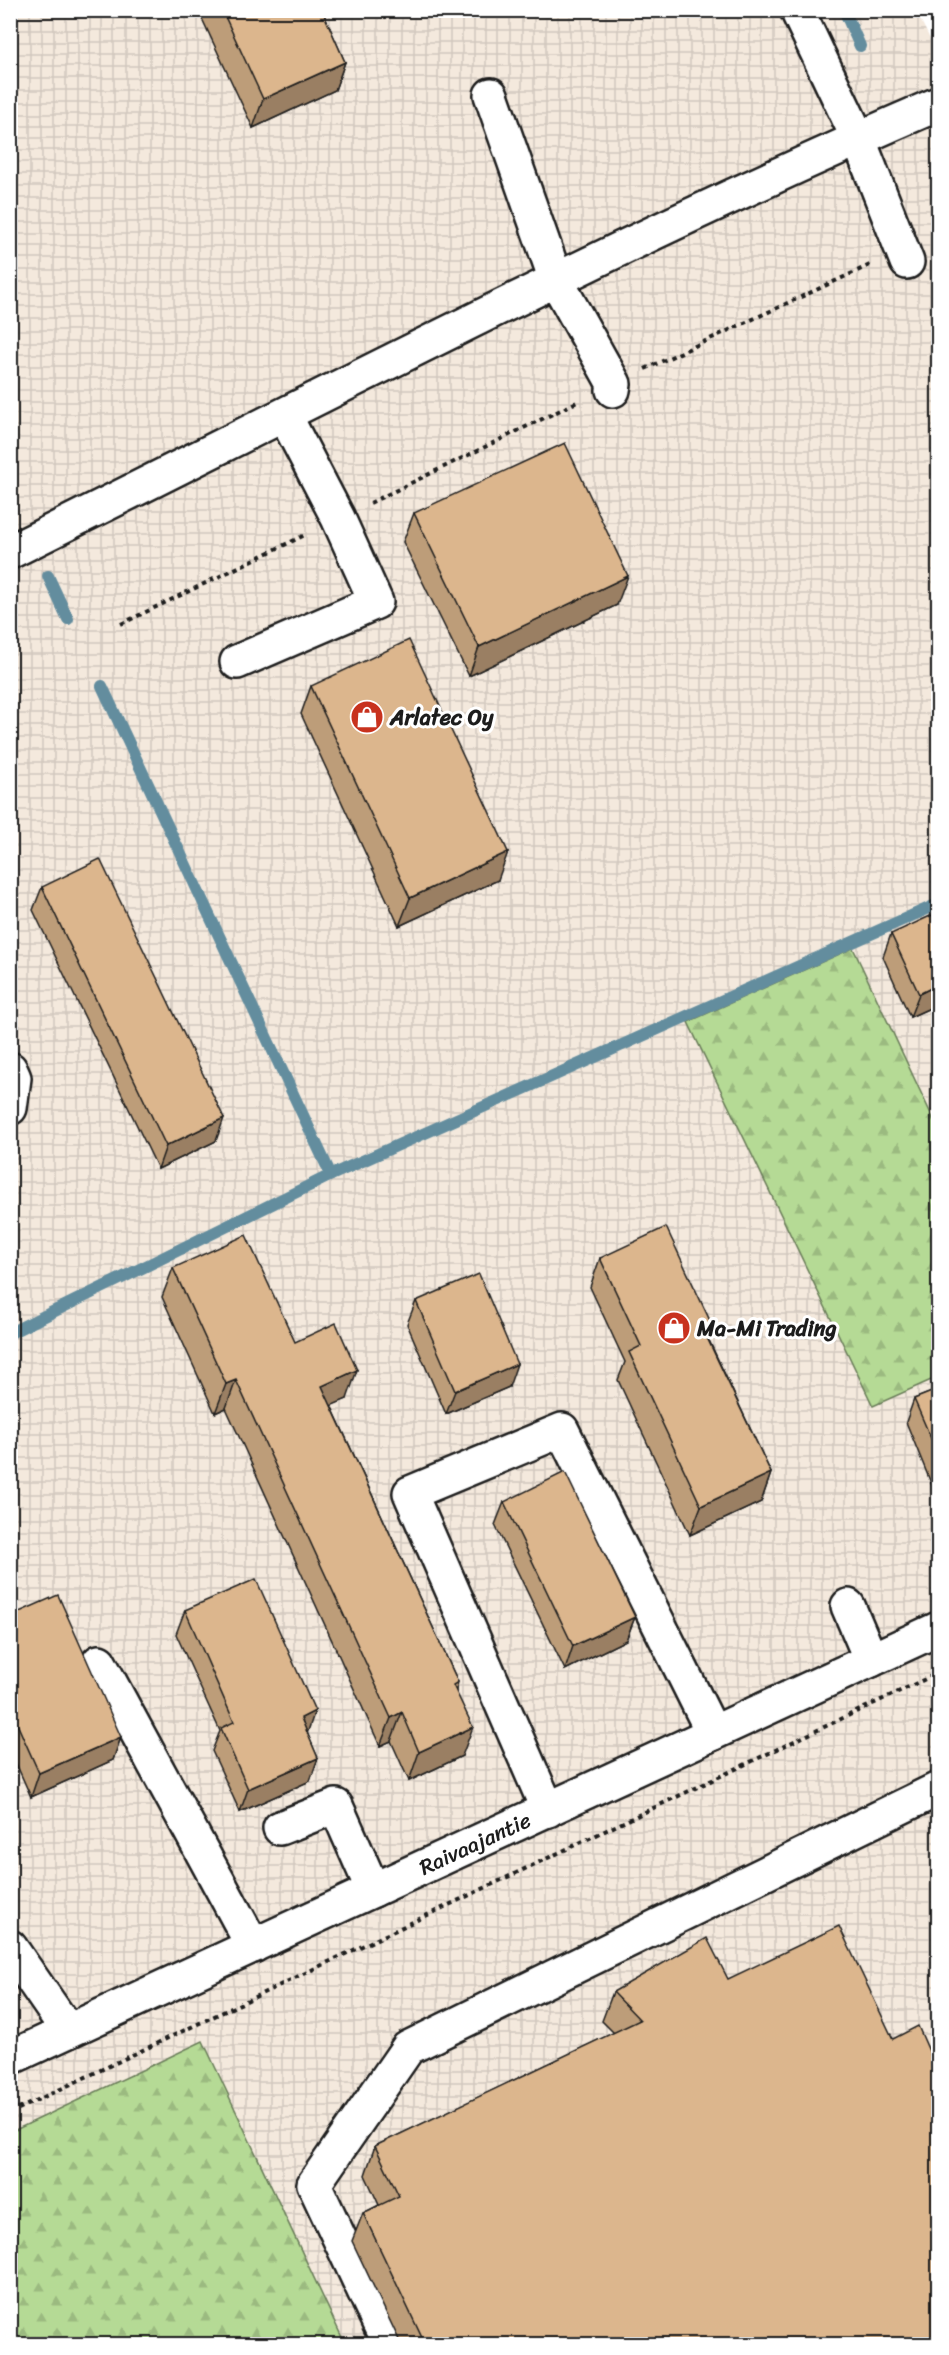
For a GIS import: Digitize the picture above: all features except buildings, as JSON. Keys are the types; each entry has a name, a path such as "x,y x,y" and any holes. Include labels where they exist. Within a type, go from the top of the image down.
{"street":[{"path":"797,10 858,138 905,256"},
{"path":"491,95 556,280 614,387"},
{"path":"10,552 556,280 858,138 939,104"},
{"path":"237,662 376,602 338,518 285,416"},
{"path":"10,1069 14,1078 10,1108"},
{"path":"548,1810 410,1493 562,1430 713,1733"},
{"path":"848,1606 871,1660"},
{"name":"Raivaajantie","path":"10,2058 939,1629"},
{"path":"99,1662 253,1946"},
{"path":"389,2344 314,2184 408,2048 939,1788"},
{"path":"280,1828 336,1806 373,1890"},
{"path":"10,1947 68,2031"}],"path":[{"path":"121,624 614,387 905,256"},
{"path":"10,2113 939,1673"}],"shaded area":[{"path":"11,11 916,11 938,55 938,2344 345,2344 203,2042 11,2132"}],"green space":[{"path":"853,948 938,1129 938,1377 873,1406 688,1022"},
{"path":"203,2041 345,2344 11,2344 11,2132"}],"waterway":[{"path":"844,10 860,46"},
{"path":"48,576 68,619"},
{"path":"102,686 331,1175"},
{"path":"10,1333 331,1175 938,904"}],"place":[{"name":"Arlatec Oy","path":"367,717"},
{"name":"Ma-Mi Trading","path":"674,1328"}]}
